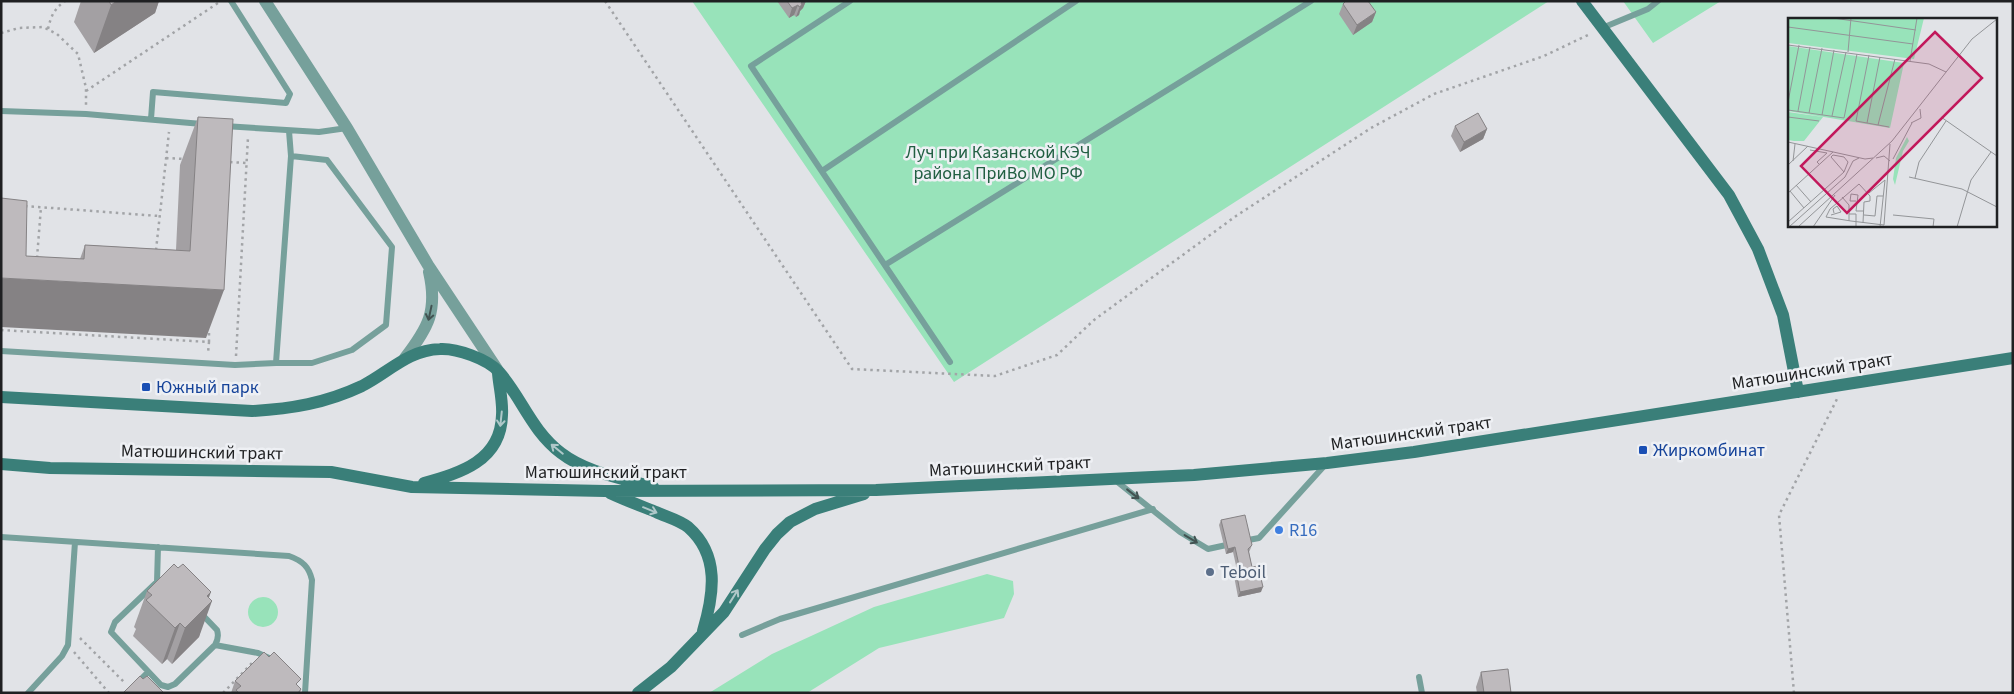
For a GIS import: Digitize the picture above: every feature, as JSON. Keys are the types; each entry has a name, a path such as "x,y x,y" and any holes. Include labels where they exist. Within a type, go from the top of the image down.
{"main road":[{"path":"1582,1 1730,195 1758,249 1783,315 1798,392"},
{"path":"1,397 242,411 282,410 310,405 340,396 364,385 405,358 424,351 440,349 459,351 475,357 498,370 536,428 560,452 590,469 668,491"},
{"name":"Матюшинский тракт","path":"1,464 50,468 331,472 412,487 605,491 876,490 1194,475 1327,463 1414,452 2013,358"},
{"path":"412,487 460,473 476,464 490,449 498,434 502,416 498,370"},
{"path":"1,474 50,468"},
{"path":"639,692 671,667 724,612 765,549 790,522 815,509 876,490"},
{"path":"605,491 687,526 701,542 710,559 713,582 711,606 703,633"}],"street":[{"path":"265,1 347,128 428,265 498,370"},
{"path":"405,358 424,333 431,313 433,289 428,265"}],"lane":[{"path":"151,120 153,92 286,103 290,94 231,1"},
{"path":"850,1 751,66 950,362"},
{"path":"822,172 1076,1"},
{"path":"885,265 1311,1"},
{"path":"1602,28 1648,9 1658,1"},
{"path":"1,111 86,114 210,125"},
{"path":"219,126 290,132 319,132 347,128"},
{"path":"276,363 290,132"},
{"path":"1,351 236,365 312,363 352,350 386,325 392,248 327,160 290,156"},
{"path":"1114,479 1180,532 1208,549 1259,538 1327,463"},
{"path":"742,635 780,619 1153,509"},
{"path":"1,537 289,556 299,559 305,564 312,580 305,692"},
{"path":"28,693 62,656 68,645 75,542"},
{"path":"156,582 158,547"},
{"path":"170,581 217,630 219,637 215,645 171,686 161,685 113,636 111,628 156,582 170,581"},
{"path":"215,645 261,654 273,662"},
{"path":"131,691 148,672"},
{"path":"1419,677 1422,693"},
{"path":"299,686 305,692"}],"path":[{"path":"48,29 50,18 56,8 65,1"},
{"path":"86,91 221,1"},
{"path":"605,1 852,369 995,376 1057,355 1094,320 1236,216 1371,128 1434,94 1544,56 1602,28"},
{"path":"1,33 19,28 43,27 57,34 78,54 82,65 86,91 86,114"},
{"path":"156,252 170,121"},
{"path":"236,365 249,128"},
{"path":"166,158 193,160"},
{"path":"229,162 247,163"},
{"path":"21,206 160,216"},
{"path":"37,260 40,207"},
{"path":"208,363 210,323"},
{"path":"1,330 209,342"},
{"path":"1794,693 1779,515 1844,384"},
{"path":"70,628 131,691"},
{"path":"68,645 109,693"},
{"path":"223,693 261,654"}],"green space":[{"name":"Луч при Казанской КЭЧ района ПриВо МО РФ","path":"692,1 1549,1 954,382"},
{"path":"1623,1 1721,1 1653,43"},
{"path":"987,574 1013,581 1014,594 1004,618 879,648 807,693 709,693 772,654 874,607"},
{"path":"263,597 274,601 278,612 274,623 263,627 252,623 248,612 252,601"}],"building":[{"path":"109,1 117,1 111,5"},
{"path":"787,1 803,1 799,7 798,5 792,8"},
{"path":"1346,1 1368,1 1376,12 1357,25 1343,4"},
{"path":"1478,113 1487,129 1464,142 1455,126"},
{"path":"198,117 233,119 224,290 1,278 1,198 27,201 26,256 84,259 85,245 190,251"},
{"path":"1245,515 1252,545 1248,549 1252,567 1258,566 1263,587 1240,592 1236,571 1240,570 1235,547 1228,549 1221,520"},
{"path":"174,564 178,568 183,564 211,592 207,596 212,601 185,628 180,623 175,628 146,600 152,595 147,591"},
{"path":"264,652 269,657 274,652 301,679 296,684 301,689 298,693 239,693 236,690 241,686 235,681"},
{"path":"1508,669 1511,693 1484,693 1481,672"},
{"path":"140,676 143,679 147,676 164,693 123,693"}],"place":[{"name":"Южный парк","path":"146,387"},
{"name":"Жиркомбинат","path":"1643,450"},
{"name":"R16","path":"1279,530"},
{"name":"Teboil","path":"1210,572"}]}
